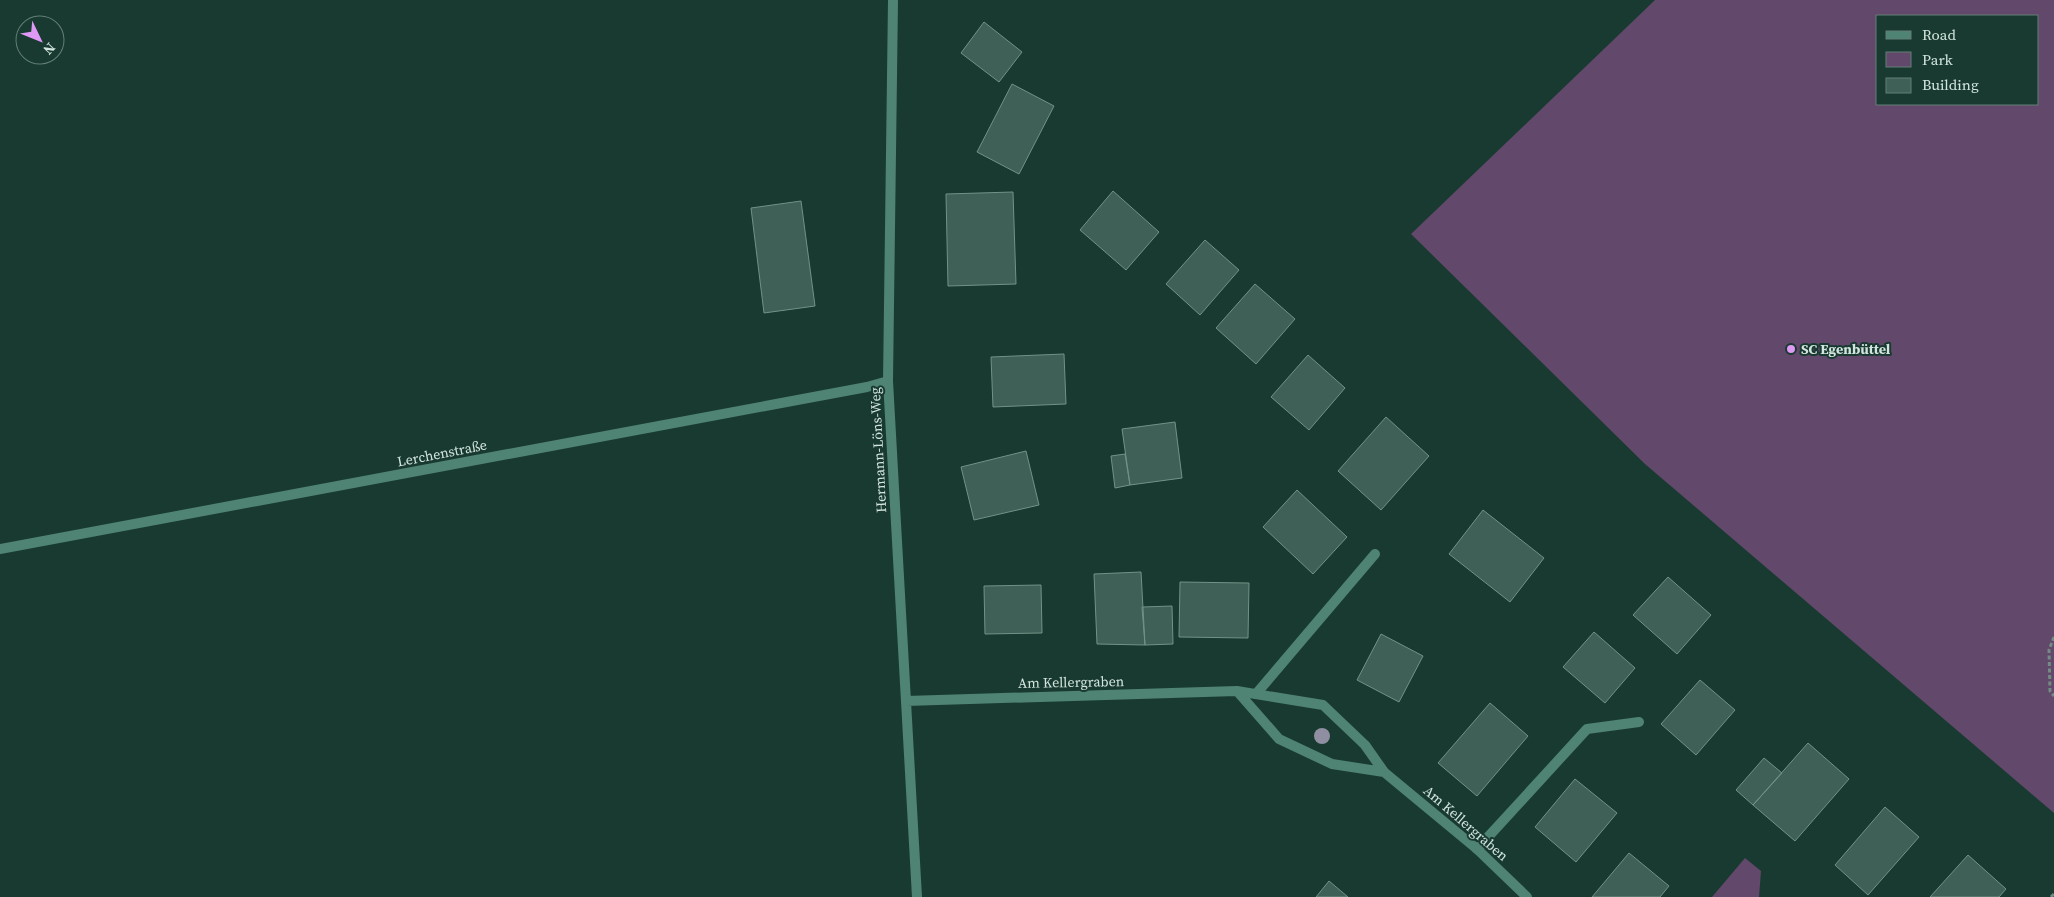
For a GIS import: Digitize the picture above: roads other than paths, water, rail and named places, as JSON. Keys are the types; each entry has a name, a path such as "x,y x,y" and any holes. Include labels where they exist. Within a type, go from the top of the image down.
{"street":[{"name":"Hermann-Löns-Weg","path":"893,0 888,381 916,897"},
{"name":"Lerchenstraße","path":"0,549 867,388 888,381"},
{"path":"1256,694 1375,554"},
{"name":"Am Kellergraben","path":"906,701 1237,692 1323,705 1364,745 1384,772 1477,849 1527,897"},
{"path":"1237,692 1280,739 1332,764 1384,772"},
{"path":"1477,849 1587,728 1639,722"}],"place":[{"name":"SC Egenbüttel","path":"1791,349"}]}
